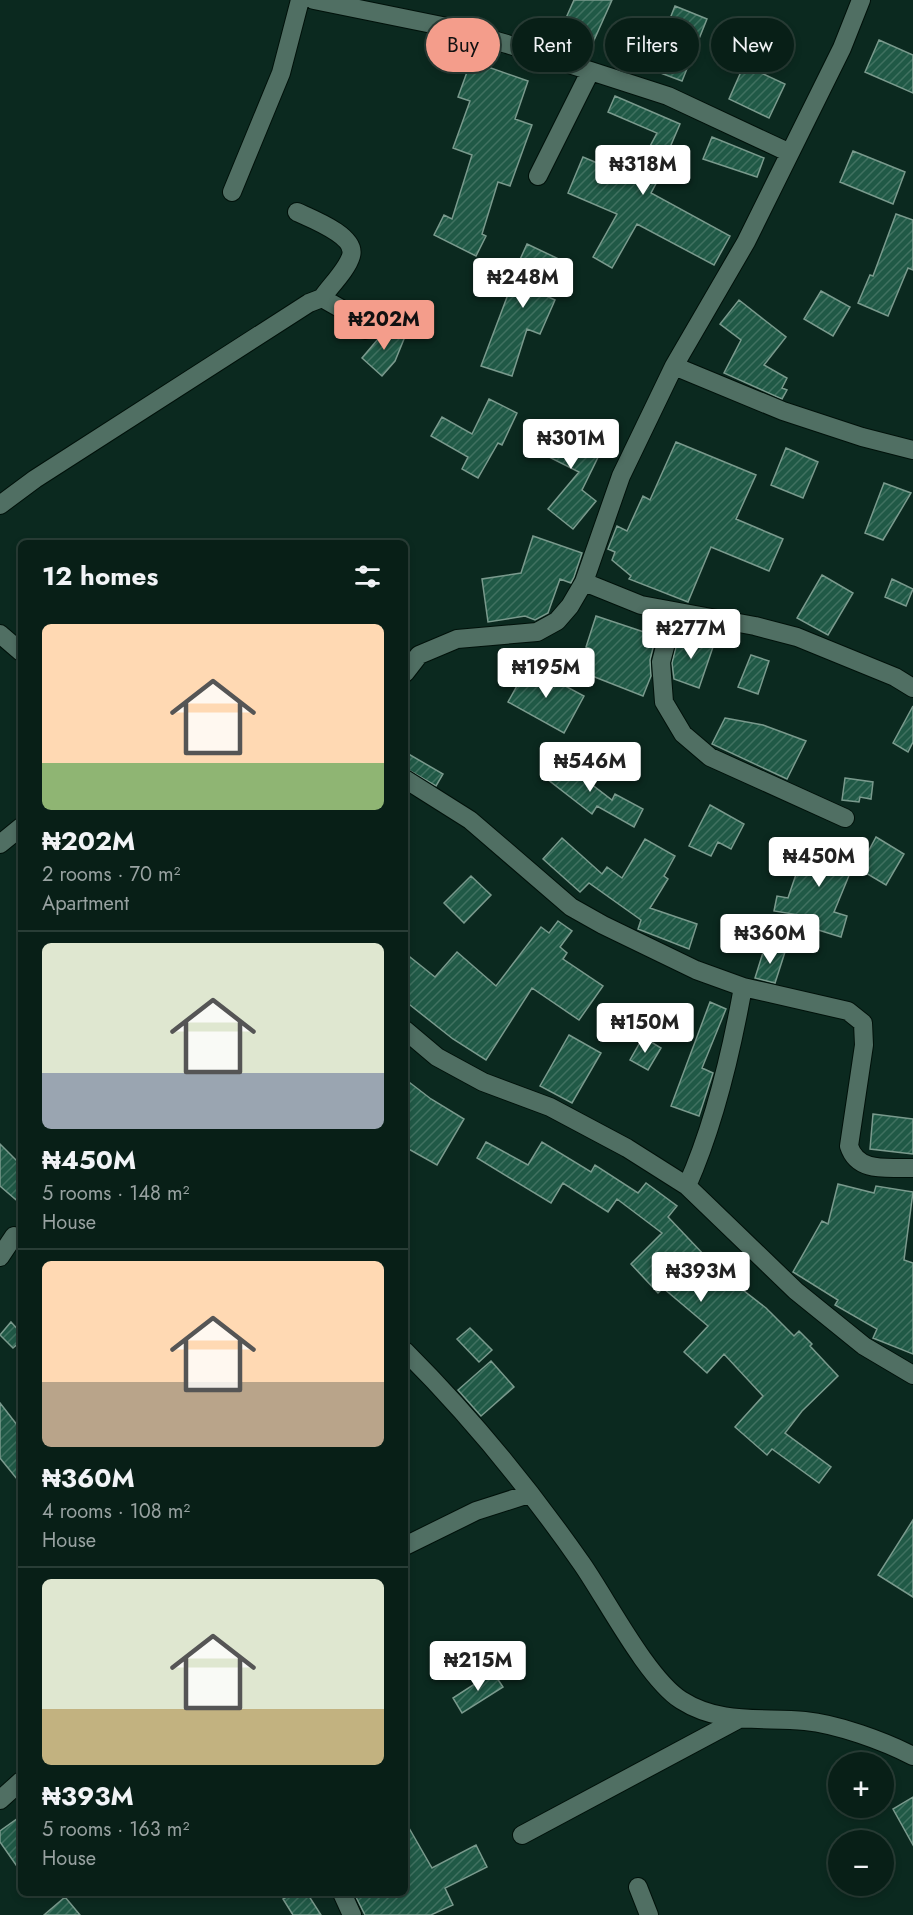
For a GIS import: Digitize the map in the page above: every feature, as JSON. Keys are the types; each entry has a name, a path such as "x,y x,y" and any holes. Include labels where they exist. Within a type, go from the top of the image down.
{"street":[{"path":"232,192 281,73 300,0"},
{"path":"314,0 447,27 512,47"},
{"path":"408,669 419,655 457,639 537,632 557,621 570,606 584,582 621,476 674,366 746,242 842,48 861,0"},
{"path":"538,176 590,72 668,96 790,153"},
{"path":"0,505 45,473 309,303 322,298 351,258 352,250 344,237 297,212"},
{"path":"322,298 345,311 365,330"},
{"path":"674,366 783,411 862,437 911,444"},
{"path":"584,582 641,605 755,626 797,638 895,677 913,688"},
{"path":"674,612 661,662 664,702 683,734 710,757 845,818"},
{"path":"0,634 18,649"},
{"path":"408,781 470,820 571,906 673,961 743,987 848,1011 856,1016 863,1023 864,1046 849,1146 852,1155 858,1163 866,1166 913,1168"},
{"path":"0,844 18,829"},
{"path":"687,1186 698,1162 727,1062 743,987"},
{"path":"408,1033 437,1057 483,1082 560,1112 627,1148 687,1186 796,1292 864,1346 913,1375"},
{"path":"0,1257 14,1236"},
{"path":"408,1354 493,1444 582,1564 661,1681 680,1700 707,1713 737,1720 807,1721 895,1747 913,1756"},
{"path":"408,1545 476,1511 529,1494"},
{"path":"522,1835 737,1720"},
{"path":"0,1800 18,1784"},
{"path":"638,1887 649,1915"},
{"path":"343,1896 352,1915"}],"building":[{"path":"574,0 612,0 593,42 593,18 566,18"},
{"path":"675,6 707,19 699,39 699,18 670,18"},
{"path":"879,40 913,55 913,93 865,72"},
{"path":"500,71 528,81 515,119 532,125 510,186 498,182 482,234 486,236 476,256 434,235 444,215 452,219 472,155 453,148 470,101 458,97 467,72"},
{"path":"658,72 686,72 682,81"},
{"path":"741,72 759,72 785,84 769,118 729,99"},
{"path":"615,96 680,124 668,152 672,154 651,193 730,236 714,265 637,224 612,268 593,257 617,214 568,193 583,157 633,178 657,133 608,112"},
{"path":"712,137 764,158 757,177 703,159"},
{"path":"853,151 905,172 893,204 840,182"},
{"path":"896,214 913,220 913,270 908,268 888,316 858,303 870,275 873,276"},
{"path":"527,244 563,261 546,296 555,300 540,334 527,329 512,376 481,366 515,276 513,275"},
{"path":"821,291 850,307 833,336 804,319"},
{"path":"739,300 786,337 764,365 787,378 782,388 787,390 782,399 724,373 741,340 720,324"},
{"path":"389,326 404,339 395,361 382,376 362,358"},
{"path":"489,399 517,413 502,445 498,443 478,478 462,469 468,457 431,436 442,417 472,434"},
{"path":"549,421 603,447 582,490 596,501 573,529 548,509 579,472 535,450"},
{"path":"676,442 756,475 736,519 783,539 769,571 711,547 688,602 629,579 631,576 612,560 615,552 608,549 617,526 627,531 643,496 650,500"},
{"path":"786,448 818,462 803,498 771,485"},
{"path":"884,483 911,493 883,540 865,533"},
{"path":"533,536 582,553 571,583 560,579 548,613 535,620 525,616 488,622 482,579 521,573"},
{"path":"822,575 853,593 828,635 797,618"},
{"path":"892,579 913,589 906,606 885,597"},
{"path":"596,616 656,636 650,660 651,676 643,696 582,672 591,649 586,647"},
{"path":"685,634 714,644 699,688 674,679 672,663 677,643 681,645"},
{"path":"751,655 769,661 758,694 738,687"},
{"path":"528,666 584,696 564,733 508,702"},
{"path":"913,706 913,742 908,752 893,743"},
{"path":"725,718 763,725 806,741 787,779 712,744"},
{"path":"408,754 443,774 436,786 408,770"},
{"path":"556,757 612,800 615,794 643,809 634,827 597,806 592,814 542,775"},
{"path":"845,778 873,782 871,799 860,797 859,802 842,800"},
{"path":"710,805 744,824 731,849 718,842 711,856 689,846"},
{"path":"876,837 904,854 886,885 859,869"},
{"path":"562,838 602,874 607,867 622,878 645,839 675,856 664,876 668,879 650,908 697,924 689,949 638,929 641,920 589,883 580,892 543,859"},
{"path":"808,839 855,861 834,912 847,916 841,937 815,929 818,918 774,911 777,896 788,898"},
{"path":"471,876 491,895 464,923 444,903"},
{"path":"558,921 572,931 560,947 567,953 563,959 603,986 579,1020 532,988 486,1060 453,1039 408,1003 408,955 435,977 457,952 496,986 541,927 549,933"},
{"path":"765,946 785,952 775,983 755,978"},
{"path":"710,1002 726,1009 702,1068 713,1073 699,1116 671,1106"},
{"path":"569,1035 601,1053 572,1103 540,1086"},
{"path":"643,1037 661,1048 648,1070 630,1060"},
{"path":"408,1081 431,1099 464,1119 437,1165 408,1149"},
{"path":"873,1114 913,1119 913,1154 870,1149"},
{"path":"486,1142 528,1165 542,1142 591,1172 595,1165 638,1193 646,1183 677,1206 668,1217 706,1257 727,1274 725,1276 766,1308 794,1336 799,1331 812,1344 810,1346 838,1376 802,1411 785,1433 831,1467 819,1483 772,1449 767,1455 735,1427 763,1396 724,1354 707,1373 684,1352 708,1326 663,1288 658,1293 631,1264 662,1233 617,1199 608,1212 563,1183 551,1203 477,1158"},
{"path":"0,1144 18,1162 18,1201 0,1186"},
{"path":"838,1184 874,1193 876,1186 913,1192 904,1260 913,1263 913,1354 873,1338 877,1329 835,1305 838,1300 793,1272 822,1221 828,1224"},
{"path":"11,1322 18,1330 18,1344 13,1348 0,1335"},
{"path":"470,1328 492,1350 479,1362 457,1339"},
{"path":"491,1361 514,1387 481,1416 458,1390"},
{"path":"0,1403 18,1426 18,1480 0,1458"},
{"path":"913,1520 913,1597 878,1575"},
{"path":"493,1672 503,1687 462,1713 453,1698"},
{"path":"913,1797 913,1845 894,1811 894,1808"},
{"path":"18,1818 18,1868 0,1842 0,1831"},
{"path":"408,1826 432,1868 476,1845 487,1867 445,1888 453,1905 431,1915 365,1915 356,1896 408,1896"},
{"path":"288,1896 309,1896 321,1915 293,1915 283,1899"},
{"path":"65,1897 80,1915 44,1915"}]}
